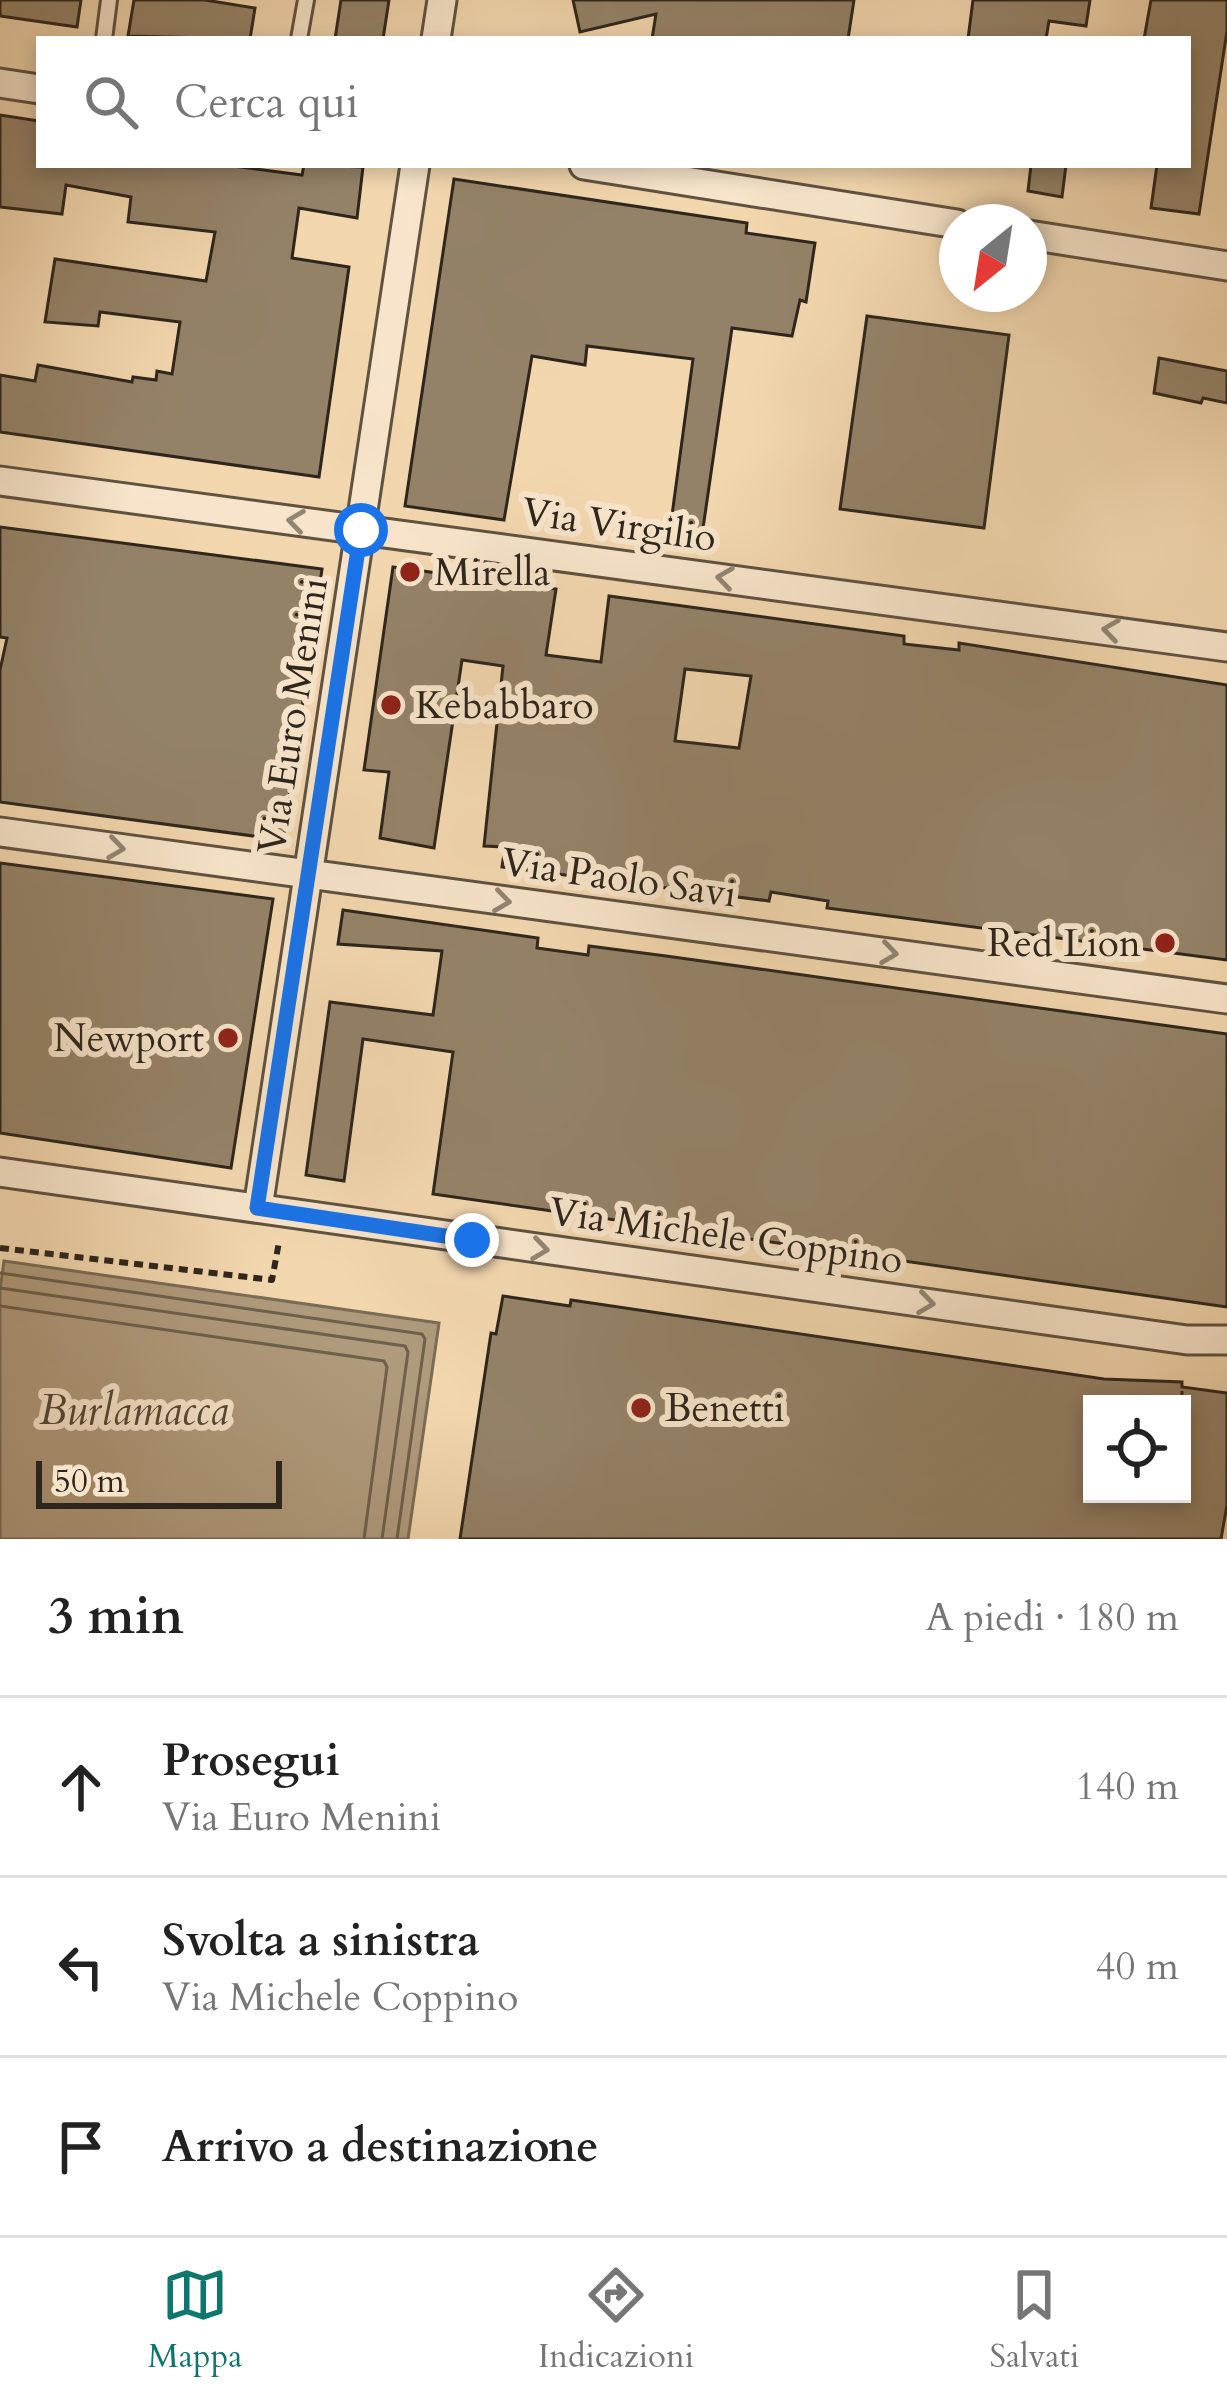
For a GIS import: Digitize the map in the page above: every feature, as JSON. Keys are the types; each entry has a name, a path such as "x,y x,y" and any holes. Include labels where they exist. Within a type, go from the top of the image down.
{"street":[{"path":"436,36 442,0"},
{"path":"0,82 36,88"},
{"name":"Via Euro Menini","path":"257,1208 415,168"},
{"path":"603,168 939,221"},
{"path":"1047,238 1227,266"},
{"name":"Via Virgilio","path":"0,481 1227,646"},
{"name":"Via Paolo Savi","path":"0,832 1227,999"},
{"name":"Via Michele Coppino","path":"0,1172 1187,1340 1227,1340"}],"lane":[{"path":"104,36 109,0"},
{"path":"300,36 306,0"}],"water":[{"name":"Burlamacca","path":"4,1261 439,1323 408,1539 0,1539"}],"building":[{"path":"0,0 81,0 77,27 0,16"},
{"path":"134,0 205,0 255,8 250,36 128,36"},
{"path":"341,0 389,0 383,36 335,36"},
{"path":"573,0 854,0 848,36 652,36 656,14 580,32"},
{"path":"973,0 1090,0 1086,26 1049,21 1046,36 968,36"},
{"path":"1151,0 1227,0 1227,31 1199,214 1151,208 1157,168 1191,168 1191,36 1145,36"},
{"path":"0,115 36,121 36,168 248,168 302,175 303,168 363,168 357,218 299,208 292,258 349,267 319,477 0,432 0,375 35,381 38,365 132,382 133,377 156,380 157,371 172,374 180,322 100,312 98,326 45,322 55,259 206,281 215,232 128,222 131,197 66,185 62,214 0,207"},
{"path":"1031,168 1066,168 1062,197 1028,191"},
{"path":"454,179 747,223 746,233 815,243 806,302 800,300 792,336 732,328 700,549 668,545 693,359 587,346 585,365 532,356 504,520 405,506"},
{"path":"867,316 1009,335 984,528 840,509"},
{"path":"1159,358 1227,371 1227,403 1154,393"},
{"path":"0,527 322,569 283,840 0,802 0,670 7,638 0,637"},
{"path":"393,567 556,589 546,655 601,662 609,596 904,636 904,644 959,650 959,643 1227,685 1227,960 827,908 828,901 771,892 769,901 502,867 505,847 484,846 503,666 462,660 434,848 380,838 389,772 364,770","holes":["685,669 751,676 739,748 675,741"]},
{"path":"0,863 273,899 231,1168 0,1133"},
{"path":"343,910 538,938 537,948 588,955 589,946 1227,1034 1227,1307 433,1194 453,1052 363,1039 344,1181 306,1175 330,1002 433,1015 442,951 338,944"},
{"path":"503,1296 570,1306 571,1300 1104,1379 1182,1382 1182,1387 1227,1393 1227,1505 1221,1539 460,1539 491,1333 496,1334"}],"place":[{"name":"Mirella","path":"410,572"},
{"name":"Kebabbaro","path":"391,705"},
{"name":"Red Lion","path":"1165,943"},
{"name":"Newport","path":"228,1038"},
{"name":"Benetti","path":"641,1408"}],"route":[{"path":"361,530 257,1208 472,1240"}]}
